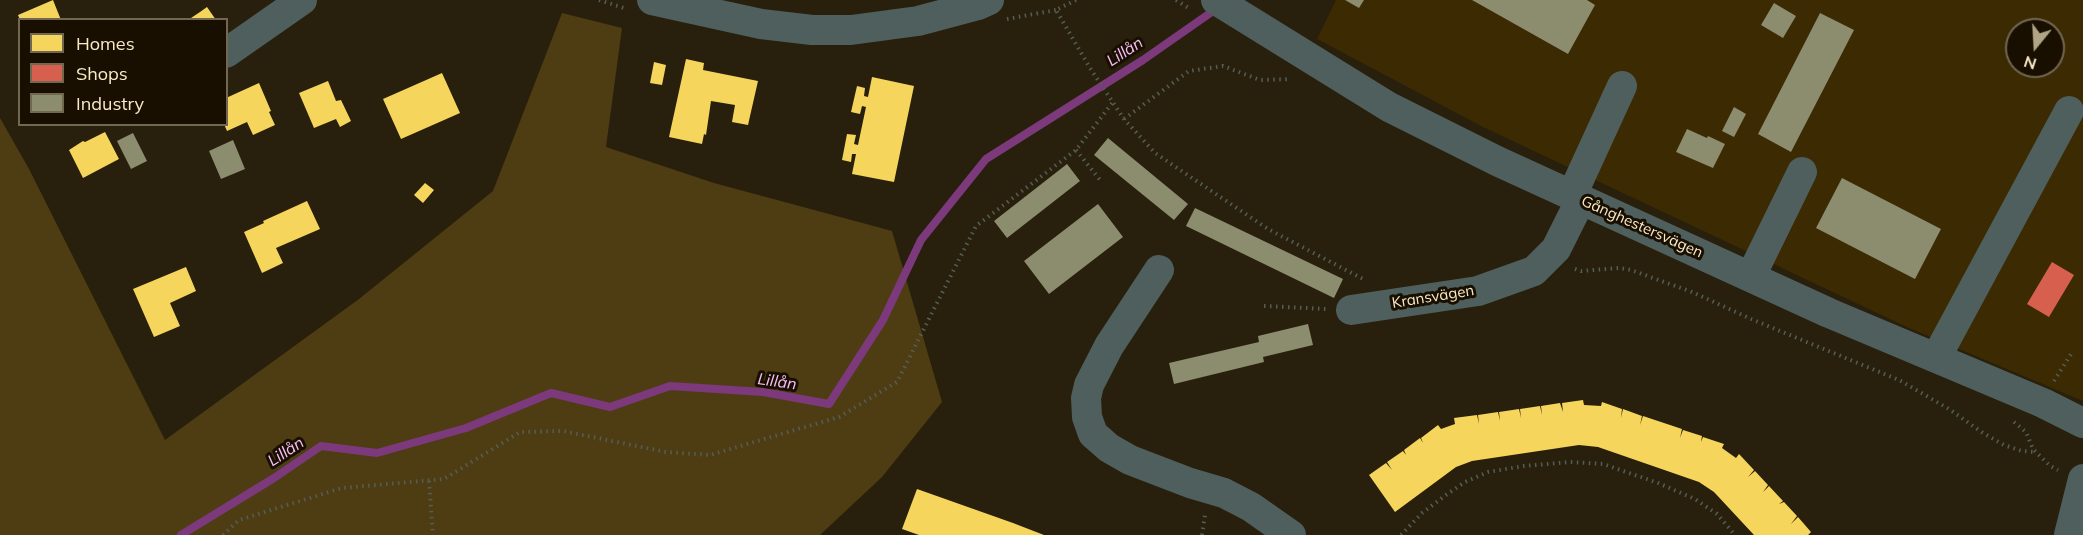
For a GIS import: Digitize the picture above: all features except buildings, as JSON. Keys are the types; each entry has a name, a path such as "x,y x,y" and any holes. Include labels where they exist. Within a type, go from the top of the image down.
{"street":[{"path":"228,52 302,0"},
{"path":"652,0 761,24 812,30 851,30 918,21 989,0"},
{"name":"Gånghestersvägen","path":"1216,0 1389,107 1497,161 1829,313 2043,403 2083,423"},
{"name":"Kransvägen","path":"1351,310 1478,291 1534,271 1556,249 1622,86"},
{"path":"1936,358 2069,111"},
{"path":"1751,276 1803,172"},
{"path":"1159,270 1109,346 1089,385 1086,417 1093,434 1109,448 1130,460 1190,483 1224,493 1251,507 1291,535"},
{"path":"2069,535 2083,479"}],"path":[{"path":"1076,0 1056,10 1090,68 1124,119 1155,153 1268,229 1405,301"},
{"path":"1176,0 1187,7"},
{"path":"1124,119 1190,71 1222,66 1260,80 1300,79"},
{"path":"223,535 239,520 342,488 444,479 520,432 563,431 666,452 710,455 839,417 897,382 975,226 1076,150 1113,102"},
{"path":"1076,150 1101,180"},
{"path":"1606,269 1631,270 1692,292 1899,380 2004,445 2022,451 2036,452"},
{"path":"1264,306 1351,310"},
{"path":"1401,535 1422,513 1446,495 1465,482 1488,472 1570,462 1603,465 1658,483 1695,499 1717,514 1735,535"},
{"path":"429,481 433,535"}],"shaded area":[{"path":"1336,0 2083,0 2083,401 1909,328 1483,127 1317,39"},
{"path":"562,13 622,28 606,147 714,183 892,231 942,402 882,477 820,535 0,535 0,118 29,169 165,440 359,299 493,191"}],"waterway":[{"name":"Lillån","path":"181,535 321,446 377,453 466,428 551,393 610,407 670,386 763,392 829,404 883,320 921,240 986,159 1143,60 1216,9"}]}
